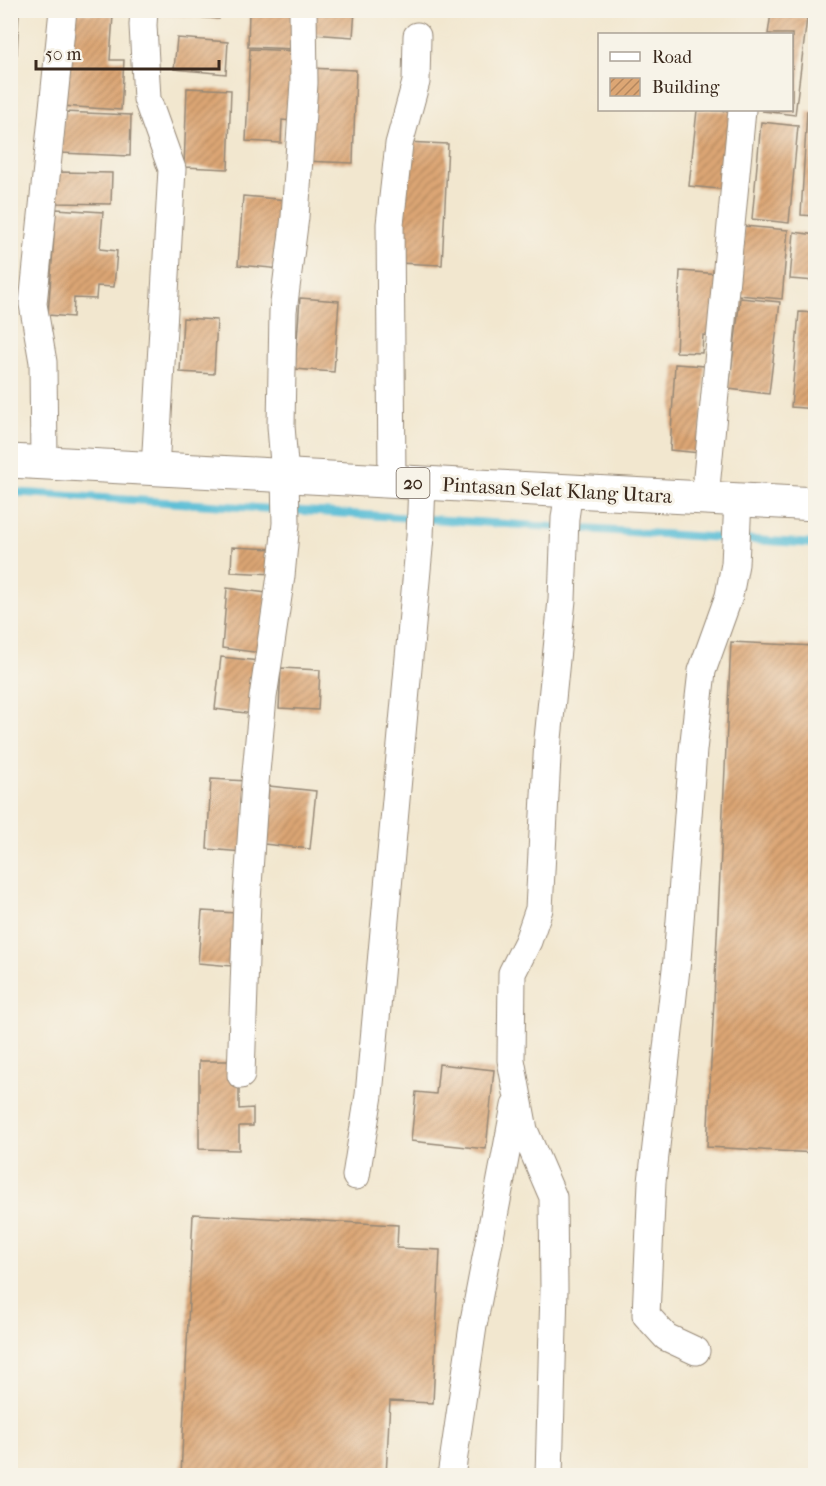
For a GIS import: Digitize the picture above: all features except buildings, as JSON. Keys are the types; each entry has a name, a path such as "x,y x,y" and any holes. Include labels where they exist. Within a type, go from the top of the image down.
{"highway":[{"name":"Pintasan Selat Klang Utara","path":"10,461 44,463 157,454 286,501 412,491 566,518 705,498 816,504"}],"street":[{"path":"44,463 43,362 33,304 63,10"},
{"path":"144,10 147,99 172,169 157,454"},
{"path":"241,1075 247,900 255,783 263,697 281,576 286,501 280,426 283,311 295,217 304,83 303,10"},
{"path":"357,1176 369,1095 420,537 412,491 390,224 399,144 416,82 417,36"},
{"path":"705,498 742,111"},
{"path":"696,1351 666,1337 646,1315 652,1193 702,671 729,596 735,564 738,500"},
{"path":"549,1476 554,1289 553,1197 524,1130 517,1093 511,1060 512,973 528,941 539,909 548,739 562,600 566,518"},
{"path":"451,1476 473,1326 517,1093"}],"waterway":[{"path":"10,492 816,544"}]}
